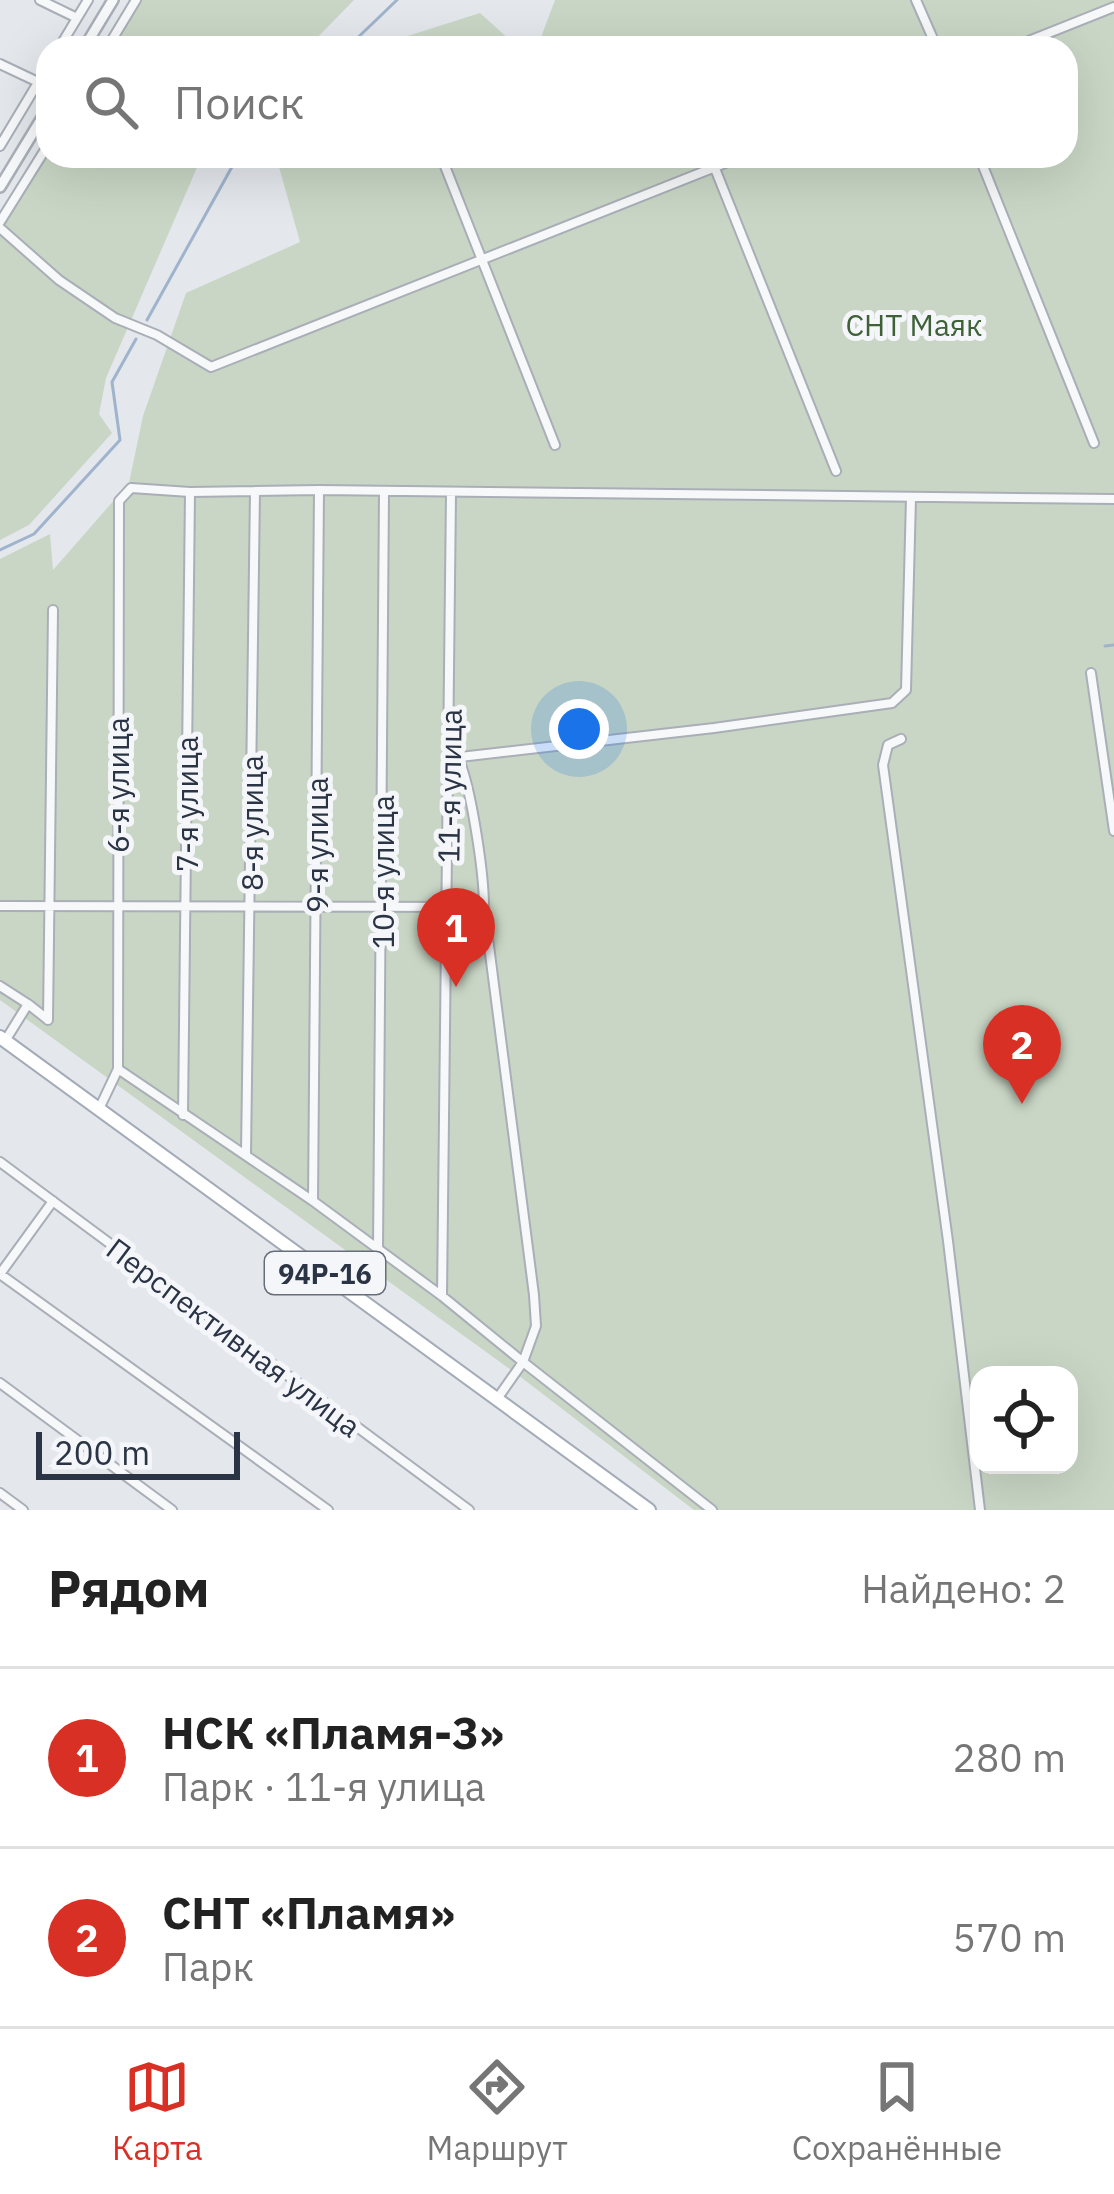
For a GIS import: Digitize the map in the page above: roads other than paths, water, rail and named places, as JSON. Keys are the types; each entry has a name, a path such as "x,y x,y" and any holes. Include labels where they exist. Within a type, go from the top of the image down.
{"main road":[{"name":"94Р-16","path":"3,1039 649,1510"}],"street":[{"path":"40,0 77,18"},
{"path":"66,36 88,0"},
{"path":"91,36 113,0"},
{"path":"114,36 136,0"},
{"path":"916,0 932,36"},
{"path":"1042,36 1114,7"},
{"path":"0,64 36,81"},
{"path":"0,146 36,85"},
{"path":"0,187 36,128"},
{"path":"36,165 0,225 59,280 115,318 158,334 211,368 712,168"},
{"path":"446,168 554,446"},
{"path":"715,168 836,471"},
{"path":"984,168 1094,443"},
{"name":"6-я улица","path":"118,1069 119,501 131,488 190,492"},
{"name":"9-я улица","path":"313,1201 319,490"},
{"name":"8-я улица","path":"246,1155 255,491"},
{"path":"190,492 1114,499"},
{"name":"7-я улица","path":"184,1116 190,492"},
{"name":"10-я улица","path":"378,1252 384,492"},
{"name":"11-я улица","path":"442,1296 451,493"},
{"path":"460,757 892,703 906,689 911,497"},
{"path":"0,986 48,1020 53,610"},
{"path":"1091,673 1114,831"},
{"path":"901,739 889,745 883,765 980,1510"},
{"path":"451,746 460,757 484,908 534,1295 536,1326 523,1362 496,1399"},
{"path":"0,906 484,908"},
{"path":"3,1039 28,1004"},
{"path":"99,1109 118,1069 313,1201 442,1296 712,1510"},
{"name":"Перспективная улица","path":"0,1162 469,1510"},
{"path":"52,1202 0,1274 328,1510"},
{"path":"0,1382 172,1510"},
{"path":"0,1493 23,1510"}],"waterway":[{"path":"360,36 397,0"},
{"path":"147,320 231,168"},
{"path":"0,550 34,534 120,440 112,382 136,339"},
{"path":"1105,646 1114,645"}],"place":[{"name":"НСК «Пламя-3»","path":"456,987"},
{"name":"СНТ «Пламя»","path":"1022,1104"}],"park label":[{"name":"СНТ Маяк","path":"914,324"}]}
